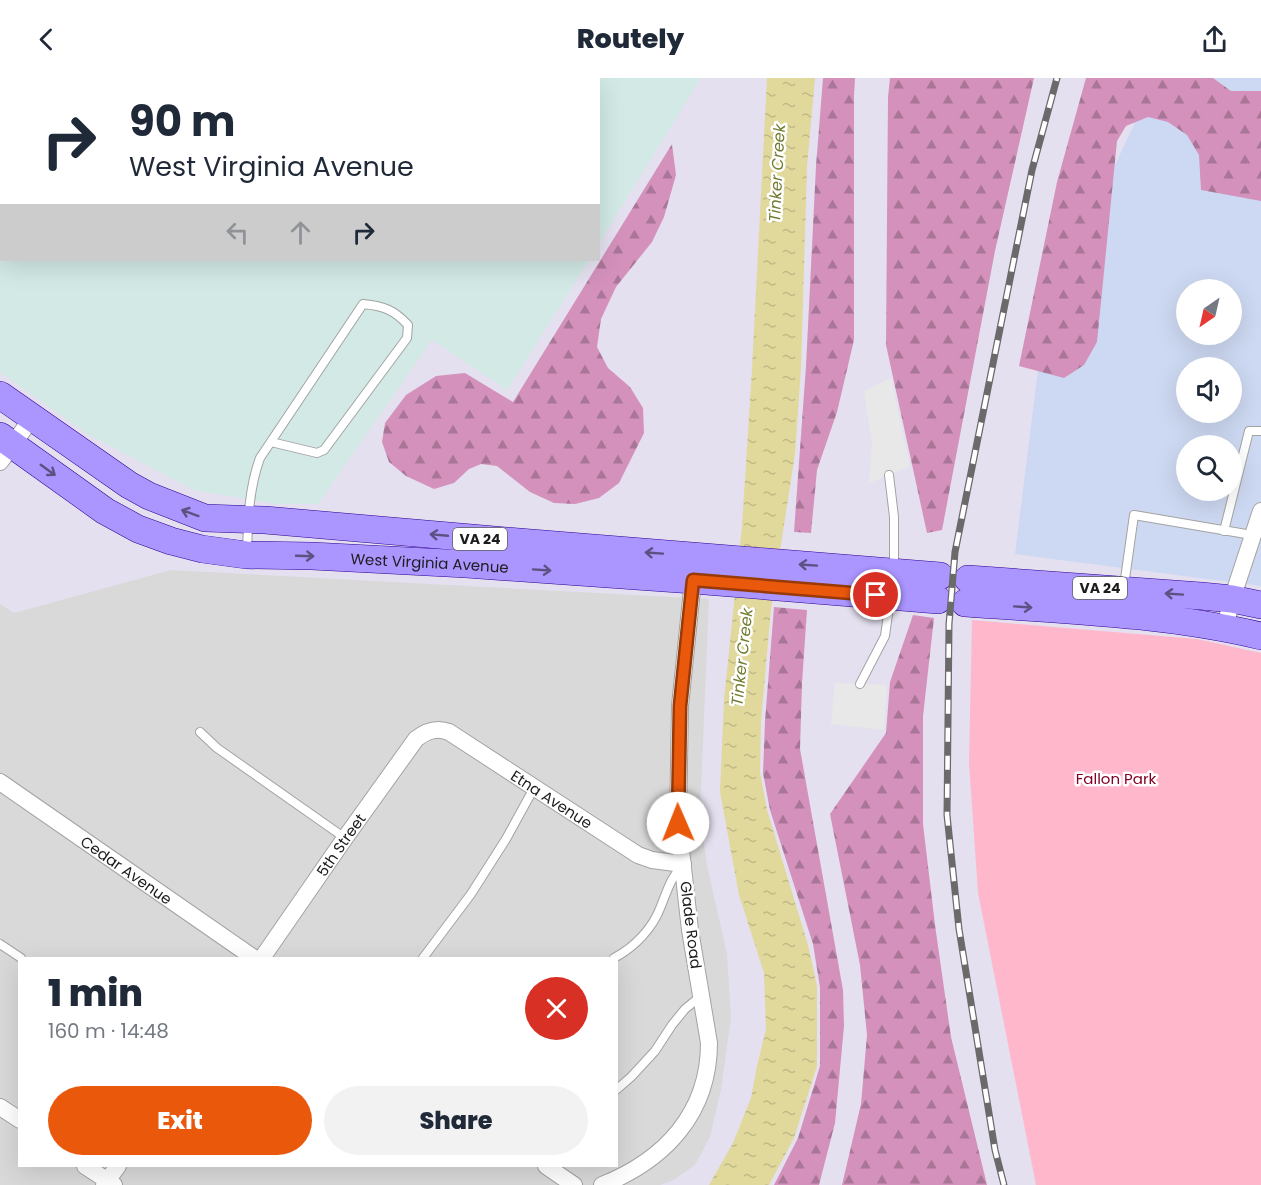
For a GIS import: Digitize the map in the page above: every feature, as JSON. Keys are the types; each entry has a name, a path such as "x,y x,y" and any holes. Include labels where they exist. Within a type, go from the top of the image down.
{"main road":[{"name":"West Virginia Avenue","path":"0,395 129,485 149,496 206,518 265,520 531,543 705,573"},
{"name":"West Virginia Avenue","path":"4,447 105,511 138,529 202,549 246,555 705,573 878,583"},
{"name":"VA 24","path":"878,583 939,588"},
{"name":"VA 24","path":"1261,605 1232,599 1123,590 967,591 1225,627 1261,636"}],"street":[{"path":"4,447 32,418"},
{"path":"1225,627 1261,511"},
{"name":"Glade Road","path":"602,1185 622,1177 665,1148 682,1128 697,1104 706,1080 709,1043 690,930 678,823 680,706 705,573"},
{"name":"Etna Avenue","path":"423,734 434,729 449,732 638,855 651,860 683,864"},
{"name":"5th Street","path":"263,957 416,739 423,734"},
{"name":"Cedar Avenue","path":"0,782 253,957"},
{"path":"0,1107 18,1119"},
{"path":"86,1167 108,1184 117,1167"},
{"path":"547,1167 574,1185"}],"lane":[{"path":"246,555 248,520 255,472 260,458 363,304 381,306 399,315 408,326 407,338 324,450 316,453 271,442"},
{"path":"1224,531 1249,431 1261,431"},
{"path":"860,684 885,636 888,614 878,583 894,517 889,475"},
{"path":"1123,590 1134,515 1252,536"},
{"path":"200,732 217,748 345,838"},
{"path":"424,957 471,894 506,839 534,788"},
{"path":"616,957 635,944 651,927 670,881 683,864"},
{"path":"0,944 20,957"},
{"path":"618,1088 654,1051 685,1009 701,996"}],"shaded area":[{"path":"600,78 701,78 600,241"},
{"path":"1156,78 1261,78 1261,586 1015,554 1045,313"},
{"path":"0,261 588,261 507,390 432,340 318,504 275,504 194,490 89,435 0,372"},
{"path":"891,378 910,466 869,483 872,443 864,391"},
{"path":"171,570 709,599 700,815 707,865 727,954 731,1018 721,1090 710,1137 695,1165 672,1181 660,1185 0,1185 0,604 14,613"},
{"path":"835,683 887,685 884,730 831,724"}],"green space":[{"path":"823,78 855,78 854,340 837,412 817,470 811,533 794,532"},
{"path":"890,78 1034,78 995,251 942,530 927,533 886,345"},
{"path":"1086,78 1213,78 1231,91 1261,91 1261,201 1201,190 1199,155 1187,135 1168,122 1148,117 1126,126 1117,141 1097,342 1084,365 1064,378 1019,366 1057,182"},
{"path":"672,144 676,175 664,217 652,242 616,287 601,319 597,347 608,368 630,387 643,408 644,433 619,483 599,498 575,504 554,503 530,492 497,466 481,464 469,469 454,483 434,489 406,476 389,462 382,442 385,423 406,395 436,376 465,373 513,402"},
{"path":"774,607 807,610 800,749 843,990 844,1026 835,1123 819,1185 774,1185 798,1138 820,1066 820,987 813,944 770,810 763,773"},
{"path":"913,615 934,618 923,716 923,824 951,1037 987,1185 842,1185 861,1104 867,1035 860,965 830,814 886,733 890,682"},
{"name":"Fallon Park","path":"972,620 1197,639 1261,653 1261,1185 1036,1185 978,893 969,763"}],"water":[{"name":"Tinker Creek","path":"767,78 815,78 807,166 801,368 795,454 771,609 761,721 760,773 767,810 808,945 817,986 817,1066 794,1138 769,1185 709,1185 733,1143 751,1098 766,1029 764,973 739,895 720,792 724,700 742,526"}],"railway":[{"path":"1004,1185 995,1150 959,929 947,815 949,624 955,552 1032,170 1057,78"}],"route":[{"path":"678,823 680,706 693,580 876,595"}]}
